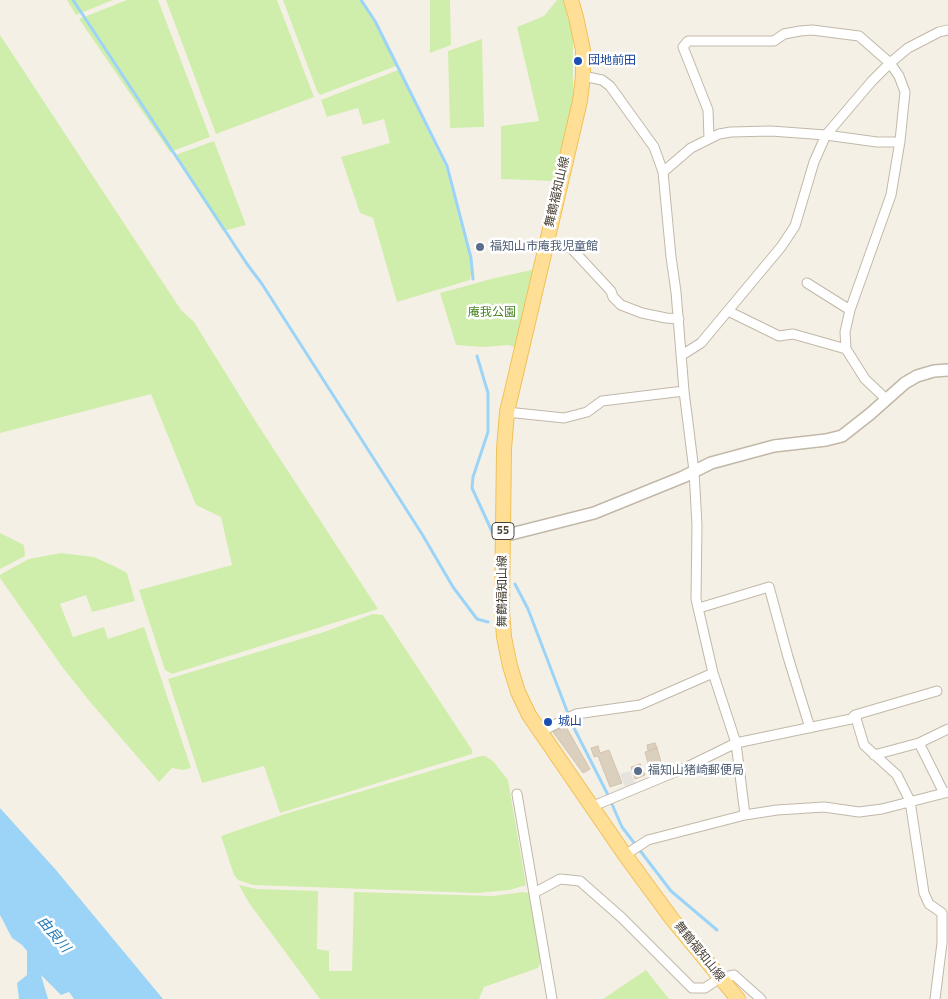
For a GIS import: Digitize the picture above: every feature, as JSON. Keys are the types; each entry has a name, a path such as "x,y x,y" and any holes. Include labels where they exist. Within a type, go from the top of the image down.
{"main road":[{"name":"舞鶴福知山線","path":"571,0 583,50 583,76 580,101 507,412 504,449 502,610 506,646 518,692 540,732 591,807 672,919 738,999"}],"street":[{"path":"709,138 708,110 683,47 688,41 774,41 784,34 812,30 859,36 890,63 905,92 900,142 891,195 850,310 846,332 846,349 864,378 886,399"},
{"path":"682,355 701,343 781,247 795,226 814,162 826,134 890,63 908,48 939,32 948,30"},
{"path":"583,76 602,80 610,86 654,147 663,172 679,319 684,391 694,471 697,526 696,599 713,673 736,743 745,815"},
{"path":"663,172 691,148 709,138 731,132 771,131 826,134 877,142 900,142"},
{"path":"546,242 571,248 611,290 613,297 621,305 642,313 679,319"},
{"path":"807,283 850,310"},
{"path":"728,311 779,336 793,334 846,349"},
{"path":"503,536 594,513 683,477 711,463 774,446 826,440 842,436 905,383 917,376 934,371 948,370"},
{"path":"507,412 564,418 587,412 602,401 684,391"},
{"path":"699,608 769,587 810,728"},
{"path":"540,732 576,714 640,705 713,673"},
{"path":"591,807 736,743 851,719 855,715 937,691"},
{"path":"855,715 864,746 897,775 910,801 924,893 929,904 942,913 944,960 935,999"},
{"path":"874,755 919,743 948,730"},
{"path":"625,855 648,840 745,815 777,810 824,807 859,812 882,809 946,792 919,743"},
{"path":"517,794 552,999"},
{"path":"534,893 560,879 580,881 622,918 692,988 706,988 720,978 734,975 761,999"}],"green space":[{"path":"67,0 113,0 76,15"},
{"path":"127,0 158,0 210,137 170,152 79,19"},
{"path":"166,0 277,0 314,97 216,134"},
{"path":"283,0 361,0 375,22 396,66 320,95"},
{"path":"430,0 450,0 451,45 430,53"},
{"path":"557,0 563,0 573,36 573,98 554,181 501,179 501,126 539,121 517,27 544,16"},
{"path":"0,35 181,310 194,322 256,422 378,609 172,674 165,670 139,590 232,565 221,517 196,505 151,394 0,433"},
{"path":"482,39 484,127 450,128 448,51"},
{"path":"398,70 446,168 470,259 471,274 470,280 397,302 373,218 360,213 341,157 390,143 384,119 363,125 358,108 327,117 321,100"},
{"path":"214,141 246,225 223,231 175,157 178,154"},
{"name":"庵我公園","path":"536,269 519,349 509,345 483,347 456,345 440,293"},
{"path":"0,533 24,545 25,556 0,569"},
{"path":"61,553 94,557 127,573 135,601 92,612 86,595 60,604 73,637 104,627 108,639 144,627 191,768 183,770 172,768 159,782 63,668 0,578 0,575 29,559"},
{"path":"373,614 383,615 472,750 472,754 280,813 264,766 202,783 168,679 324,632"},
{"path":"485,756 493,761 508,780 526,885 510,890 477,893 253,885 238,880 234,875 221,836 285,814"},
{"path":"239,885 257,889 318,891 317,949 329,951 329,971 352,971 354,892 493,896 529,893 541,961 538,968 484,987 479,999 320,999 249,903"},
{"path":"646,970 669,999 603,999"}],"shaded area":[{"path":"630,771 635,783 625,787 620,774"}],"water":[{"name":"由良川","path":"0,808 56,870 163,999 74,999 69,992 61,995 41,975 48,999 19,999 17,983 27,975 27,951 12,938 0,915"}],"building":[{"path":"565,725 590,769 583,773 553,732"},
{"path":"655,743 657,748 648,751 647,745"},
{"path":"598,746 600,753 609,750 622,783 610,787 598,756 594,757 591,748"},
{"path":"657,748 661,762 649,766 645,752"},
{"path":"658,763 660,770 653,772 651,765"},
{"path":"640,764 645,775 635,779 631,767"}],"waterway":[{"path":"73,0 262,284 422,534 453,587 477,619 488,622"},
{"path":"361,0 375,21 447,166 471,258 473,279"},
{"path":"477,356 488,393 488,432 473,477 472,488 495,538"},
{"path":"515,584 528,609 572,724 622,827 671,891 717,930"}],"place":[{"name":"団地前田","path":"578,61"},
{"name":"福知山市庵我児童館","path":"480,247"},
{"name":"城山","path":"548,722"},
{"name":"福知山猪崎郵便局","path":"638,771"}]}
